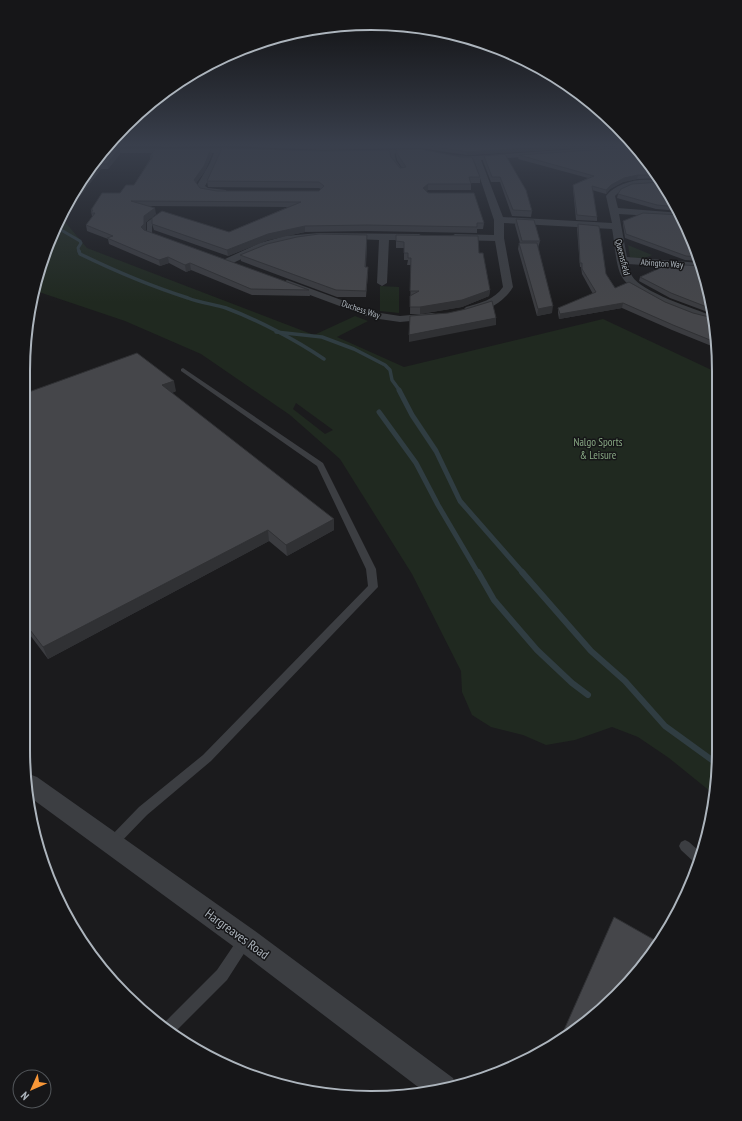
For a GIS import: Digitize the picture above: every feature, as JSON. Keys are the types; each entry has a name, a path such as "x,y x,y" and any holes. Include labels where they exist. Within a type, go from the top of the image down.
{"street":[{"path":"462,311 488,304 500,298 508,287 499,238 498,220 488,197"},
{"name":"Queensfield","path":"610,197 615,211 616,226 626,276 632,284 707,317"},
{"path":"615,211 674,215"},
{"path":"498,220 616,226"},
{"path":"243,267 225,260 264,245 288,238 319,236 430,237"},
{"path":"382,283 384,236"},
{"path":"445,237 499,238"},
{"name":"Abington Way","path":"623,260 695,265"},
{"name":"Duchess Way","path":"278,279 372,315 388,318 410,319 446,314"},
{"name":"Hargreaves Road","path":"32,786 246,940 433,1085"}],"lane":[{"path":"152,234 150,222 164,213"},
{"path":"112,843 143,811 207,758 373,587 371,569 320,465 182,370"},
{"path":"685,846 695,856"},
{"path":"170,1026 222,975 246,940"}],"green space":[{"name":"Nalgo Sports & Leisure","path":"64,221 87,248 314,335 355,316 368,321 337,337 404,367 603,319 712,370 712,750 709,791 669,758 638,737 612,727 575,740 546,745 523,735 491,727 472,715 462,692 461,671 412,574 340,459 290,415 201,354 125,321 40,292 48,261","holes":["296,403 333,430 325,434 293,409"]},
{"path":"628,245 652,255 641,259 630,257"},
{"path":"380,286 399,287 399,313 380,311"}],"building":[{"path":"99,197 475,197 484,223 477,223 477,227 367,225 305,226 268,234 227,250 152,224 152,218 162,211 229,232 301,202 131,201 155,208 144,216 144,224 141,227 144,230 309,290 251,289 190,263 185,265 168,257 159,260 107,238 113,236 86,225 95,213 91,213 93,210 91,210"},
{"path":"508,197 528,197 532,211 513,210"},
{"path":"575,197 594,197 597,217 577,215"},
{"path":"630,197 664,197 669,206 657,205"},
{"path":"643,213 674,215 692,257 686,256 626,234 623,221"},
{"path":"516,219 534,220 540,241 522,241"},
{"path":"578,224 599,226 606,274 615,288 629,282 665,302 693,313 707,317 710,340 623,303 560,314 558,308 596,292 582,269 582,263 580,263"},
{"path":"319,234 367,235 365,267 368,267 366,291 336,290 240,255 267,244 297,237"},
{"path":"396,235 478,236 479,253 483,253 490,290 462,300 420,307 410,307 410,296 419,291 410,291 411,258 408,258 408,253 404,253 404,242 396,241"},
{"path":"519,243 537,243 553,306 538,309"},
{"path":"669,264 695,266 705,306 671,293 640,277"},
{"path":"492,301 496,318 409,335 410,316 448,313"},
{"path":"137,353 174,381 162,385 334,519 286,545 268,530 43,647 30,630 30,392"},
{"path":"614,917 654,940 642,958 612,991 579,1021 563,1032"}],"waterway":[{"path":"61,230 80,241 81,243 78,248 79,252"},
{"path":"79,251 80,254 146,283 193,300 226,308 251,318 279,332"},
{"path":"279,332 322,337 354,349 385,365 390,370 392,380 400,391"},
{"path":"279,332 324,359"},
{"path":"399,390 412,415 436,451 460,501 523,573"},
{"path":"379,412 416,463 438,505 478,573"},
{"path":"478,572 494,600 537,650 572,683 588,695"},
{"path":"522,572 591,651 625,681 665,726 712,760"}]}
